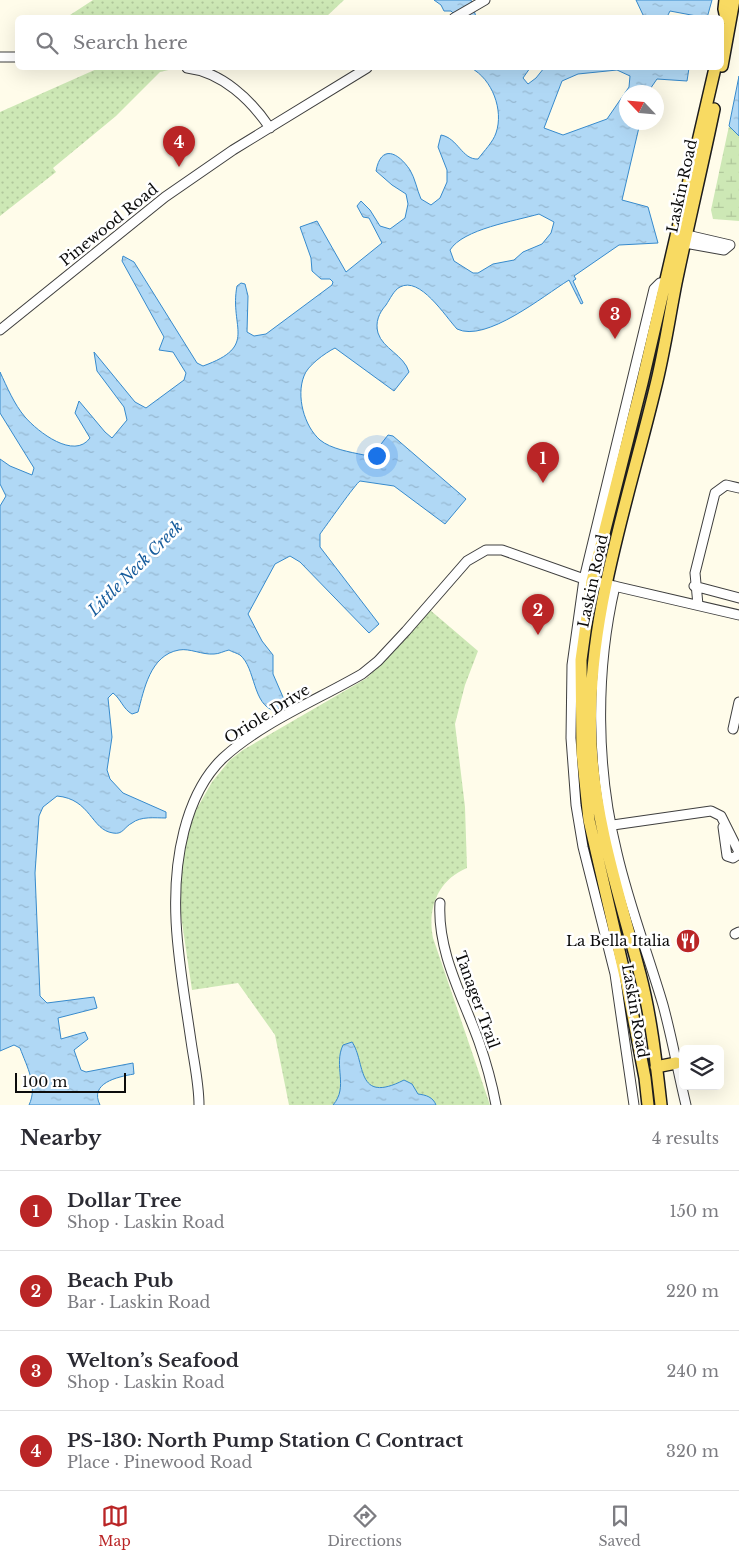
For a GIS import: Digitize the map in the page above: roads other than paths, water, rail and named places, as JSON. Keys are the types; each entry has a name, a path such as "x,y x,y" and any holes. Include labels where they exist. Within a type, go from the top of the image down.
{"main road":[{"path":"724,0 724,9 733,13"},
{"name":"Laskin Road","path":"724,33 733,13 730,0"},
{"name":"Laskin Road","path":"724,54 734,0"},
{"name":"Laskin Road","path":"648,1105 645,1078 582,752 580,699 584,632 588,580 637,382 666,282 715,70"},
{"name":"Laskin Road","path":"661,1105 648,1012 596,826 591,721 594,658 656,386 720,70"},
{"path":"637,382 656,386"},
{"path":"656,1066 676,1063"}],"street":[{"path":"459,15 484,0"},
{"path":"0,57 15,58"},
{"path":"194,70 214,76 235,90 258,111 270,128"},
{"name":"Pinewood Road","path":"0,330 163,198 232,150 364,70"},
{"path":"686,239 735,243"},
{"path":"698,605 694,586 695,573 715,493 726,485 739,488"},
{"name":"Oriole Drive","path":"198,1105 178,950 175,890 180,844 188,816 209,775 223,759 250,738 362,674 378,661 467,561 481,551 502,550 588,580 739,615"},
{"path":"694,586 739,598"},
{"path":"733,729 739,704"},
{"path":"596,826 711,811 716,812 722,819 727,856 733,858 739,853"},
{"name":"Laskin Road","path":"596,826 640,936 663,1007 686,1105"},
{"name":"Laskin Road","path":"596,826 634,1105"},
{"name":"Tanager Trail","path":"440,903 440,924 444,949 479,1042 496,1105"},
{"path":"648,1012 663,1007"}],"water":[{"path":"434,0 471,0 475,15 455,15 451,11 444,11 441,5"},
{"path":"636,0 712,0 708,15 691,15 670,11 668,15 643,15"},
{"name":"Little Neck Creek","path":"474,70 529,70 523,78 528,84 542,70 617,70 578,74 562,81 544,128 563,135 607,119 619,102 619,130 638,130 622,200 648,207 658,243 619,245 574,276 576,279 573,281 583,303 581,304 569,280 514,316 483,330 469,332 457,329 424,292 408,285 398,288 381,311 377,325 381,339 403,361 409,372 394,391 335,348 312,364 306,372 302,384 301,401 306,419 314,434 320,440 335,448 364,455 378,448 388,435 393,436 466,499 445,524 394,486 360,481 334,514 320,534 320,547 379,624 369,633 300,562 290,556 275,564 248,614 262,641 273,655 273,674 286,704 275,711 262,702 245,661 240,655 229,650 218,654 183,650 169,653 161,659 150,675 138,712 132,714 129,712 113,693 108,698 112,737 107,770 110,779 123,793 166,812 166,818 140,819 121,832 113,833 106,831 84,808 68,798 57,796 43,807 39,816 35,873 40,996 47,1003 94,997 97,1008 58,1018 61,1039 85,1032 88,1039 74,1050 81,1070 86,1072 133,1063 134,1074 113,1079 101,1086 98,1091 100,1105 29,1105 32,1084 20,1048 14,1045 0,1051 0,506 6,496 0,484 0,459 10,466 32,475 34,468 0,413 0,372 21,412 38,430 47,436 66,445 75,446 83,444 90,438 75,413 79,401 112,438 127,420 124,407 97,371 94,352 135,402 146,408 184,380 186,373 173,352 159,350 164,337 122,261 123,256 134,262 197,363 203,366 220,359 231,351 236,343 238,334 237,286 241,283 245,284 248,296 247,332 254,336 266,334 332,285 333,282 330,279 321,279 312,271 311,258 300,227 317,221 346,272 382,243 369,218 363,217 357,206 361,201 370,210 380,226 390,229 405,218 408,204 406,194 376,171 378,162 386,154 395,155 412,173 421,199 431,205 440,198 447,182 447,170 438,147 441,135 452,140 468,156 478,159 495,136 498,124 497,105 490,87","holes":["539,214 554,222 551,233 542,244 523,252 514,260 493,264 478,273 473,273 454,261 450,250 457,243 478,231"]},
{"path":"617,70 689,70 687,81 657,79 653,85 629,85 630,76"},
{"path":"739,76 739,136 729,126"},
{"path":"352,1042 365,1078 370,1084 377,1087 388,1086 404,1080 412,1084 418,1094 429,1097 436,1105 333,1105 338,1098 341,1084 340,1053 343,1045"}],"place":[{"name":"PS-130: North Pump Station C Contract","path":"179,167"},
{"name":"Welton’s Seafood","path":"615,339"},
{"name":"Dollar Tree","path":"543,483"},
{"name":"Beach Pub","path":"538,635"},
{"name":"La Bella Italia","path":"688,941"}]}
